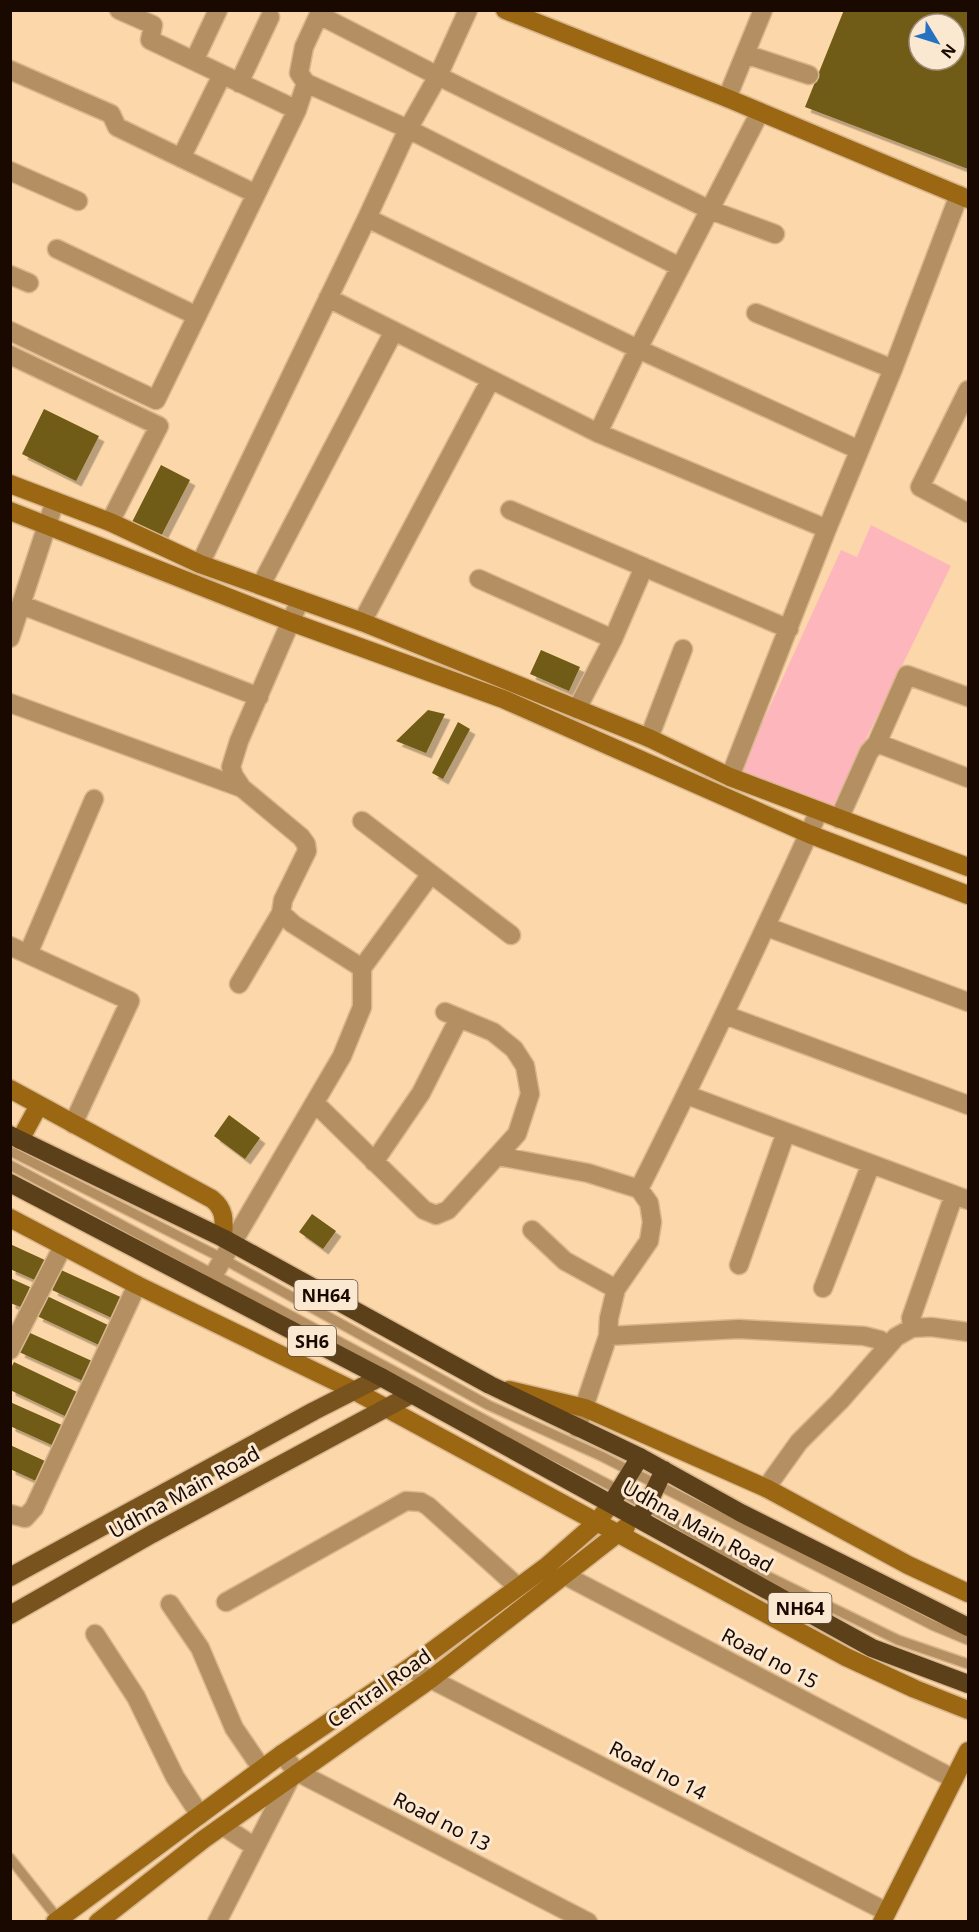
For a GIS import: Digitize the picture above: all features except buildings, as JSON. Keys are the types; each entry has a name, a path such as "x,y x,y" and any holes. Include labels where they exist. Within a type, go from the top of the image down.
{"highway":[{"name":"NH64","path":"14,1142 220,1260 490,1385 577,1428 661,1478 741,1513 969,1627"},
{"name":"Udhna Main Road","path":"10,1183 220,1260 381,1377 615,1497 872,1648 969,1684"},
{"path":"615,1497 636,1465"},
{"name":"Central Road","path":"642,1512 661,1478"}],"main road":[{"name":"Udhna Main Road","path":"10,1578 353,1390 381,1377"},
{"name":"Udhna Main Road","path":"10,1615 152,1534 412,1394"}],"street":[{"path":"119,10 153,25 150,40 297,110"},
{"path":"194,61 218,10"},
{"path":"200,564 408,129 438,76 468,10"},
{"path":"505,10 727,98 964,197 827,529 730,777"},
{"path":"727,98 763,10"},
{"path":"680,267 408,129 306,83 299,73 304,47 320,13 438,76 710,210 776,234"},
{"path":"239,83 270,17"},
{"path":"745,54 809,75"},
{"path":"10,70 111,114 117,127 256,194"},
{"path":"181,158 222,75"},
{"path":"10,331 156,400 297,110 306,83"},
{"path":"598,433 638,349 760,112"},
{"path":"10,171 78,201"},
{"path":"367,218 638,349 859,450"},
{"path":"57,249 197,316"},
{"path":"10,275 28,283"},
{"path":"328,298 598,433 827,529"},
{"path":"756,314 893,369"},
{"path":"261,585 394,331"},
{"path":"10,355 159,426 110,522"},
{"path":"362,622 490,381"},
{"path":"969,390 920,487 969,513"},
{"path":"10,484 110,522 200,564 362,622 649,738 730,777 969,867"},
{"path":"10,638 55,501"},
{"path":"510,510 789,629"},
{"path":"10,512 291,622 503,699 809,834 969,895"},
{"path":"576,709 613,639 644,567"},
{"path":"479,579 613,639"},
{"path":"239,984 281,913 283,900 307,851 306,844 301,837 242,788 231,767 239,741 300,600"},
{"path":"22,605 259,697"},
{"path":"649,738 683,649"},
{"path":"839,819 870,752 878,743 907,675 969,697"},
{"path":"10,703 242,788"},
{"path":"878,743 969,778"},
{"path":"28,954 94,799"},
{"path":"639,1189 687,1095 767,927 819,811"},
{"path":"362,821 511,935"},
{"path":"220,1260 342,1056 362,1007 362,968 432,874"},
{"path":"281,913 293,924 362,968"},
{"path":"767,927 969,1002"},
{"path":"10,946 130,1001 73,1124"},
{"path":"315,1103 412,1201 436,1215 448,1210 517,1134 530,1094 525,1066 514,1048 492,1032 452,1015 421,1093 374,1162"},
{"path":"725,1015 969,1105"},
{"path":"10,1089 212,1199 222,1210 224,1218 220,1260"},
{"path":"687,1095 962,1198 911,1318 912,1328"},
{"path":"14,1142 39,1105"},
{"path":"739,1265 786,1132"},
{"path":"498,1156 588,1173 639,1189 649,1203 652,1221 649,1241 616,1289 609,1318 608,1336 577,1428"},
{"path":"823,1288 871,1164"},
{"path":"10,1218 137,1285 353,1390 846,1657 915,1689 969,1710"},
{"path":"532,1230 565,1261 616,1289"},
{"path":"10,1350 63,1246"},
{"path":"10,1514 25,1518 34,1508 137,1285"},
{"path":"766,1488 799,1442 840,1401 896,1337 912,1328 931,1327 969,1332"},
{"path":"608,1336 739,1329 864,1336 889,1345"},
{"path":"490,1385 585,1408 766,1488 908,1565 969,1593"},
{"name":"Central Road","path":"58,1921 282,1754 409,1668 547,1566 596,1523 615,1497"},
{"path":"226,1602 406,1501 421,1502 428,1506 518,1587"},
{"name":"Central Road","path":"98,1922 294,1774 431,1679 566,1576 620,1533 642,1512"},
{"name":"Road no 15","path":"566,1576 954,1779"},
{"path":"170,1604 200,1648 234,1728 262,1769"},
{"path":"95,1634 136,1697 176,1777 200,1815"},
{"name":"Road no 14","path":"409,1668 885,1917"},
{"path":"885,1917 969,1751"},
{"name":"Road no 13","path":"282,1754 294,1774 588,1922"},
{"path":"217,1922 294,1774"},
{"path":"223,1826 255,1847"}],"lane":[{"path":"10,1165 220,1260 488,1405 597,1454 636,1465"},
{"path":"220,1260 615,1497"},
{"path":"661,1478 932,1625 969,1641"},
{"path":"642,1512 898,1640 969,1664"},
{"path":"10,1858 58,1921"}],"shaded area":[{"path":"871,525 951,566 833,806 739,774 841,550 857,557"}]}
